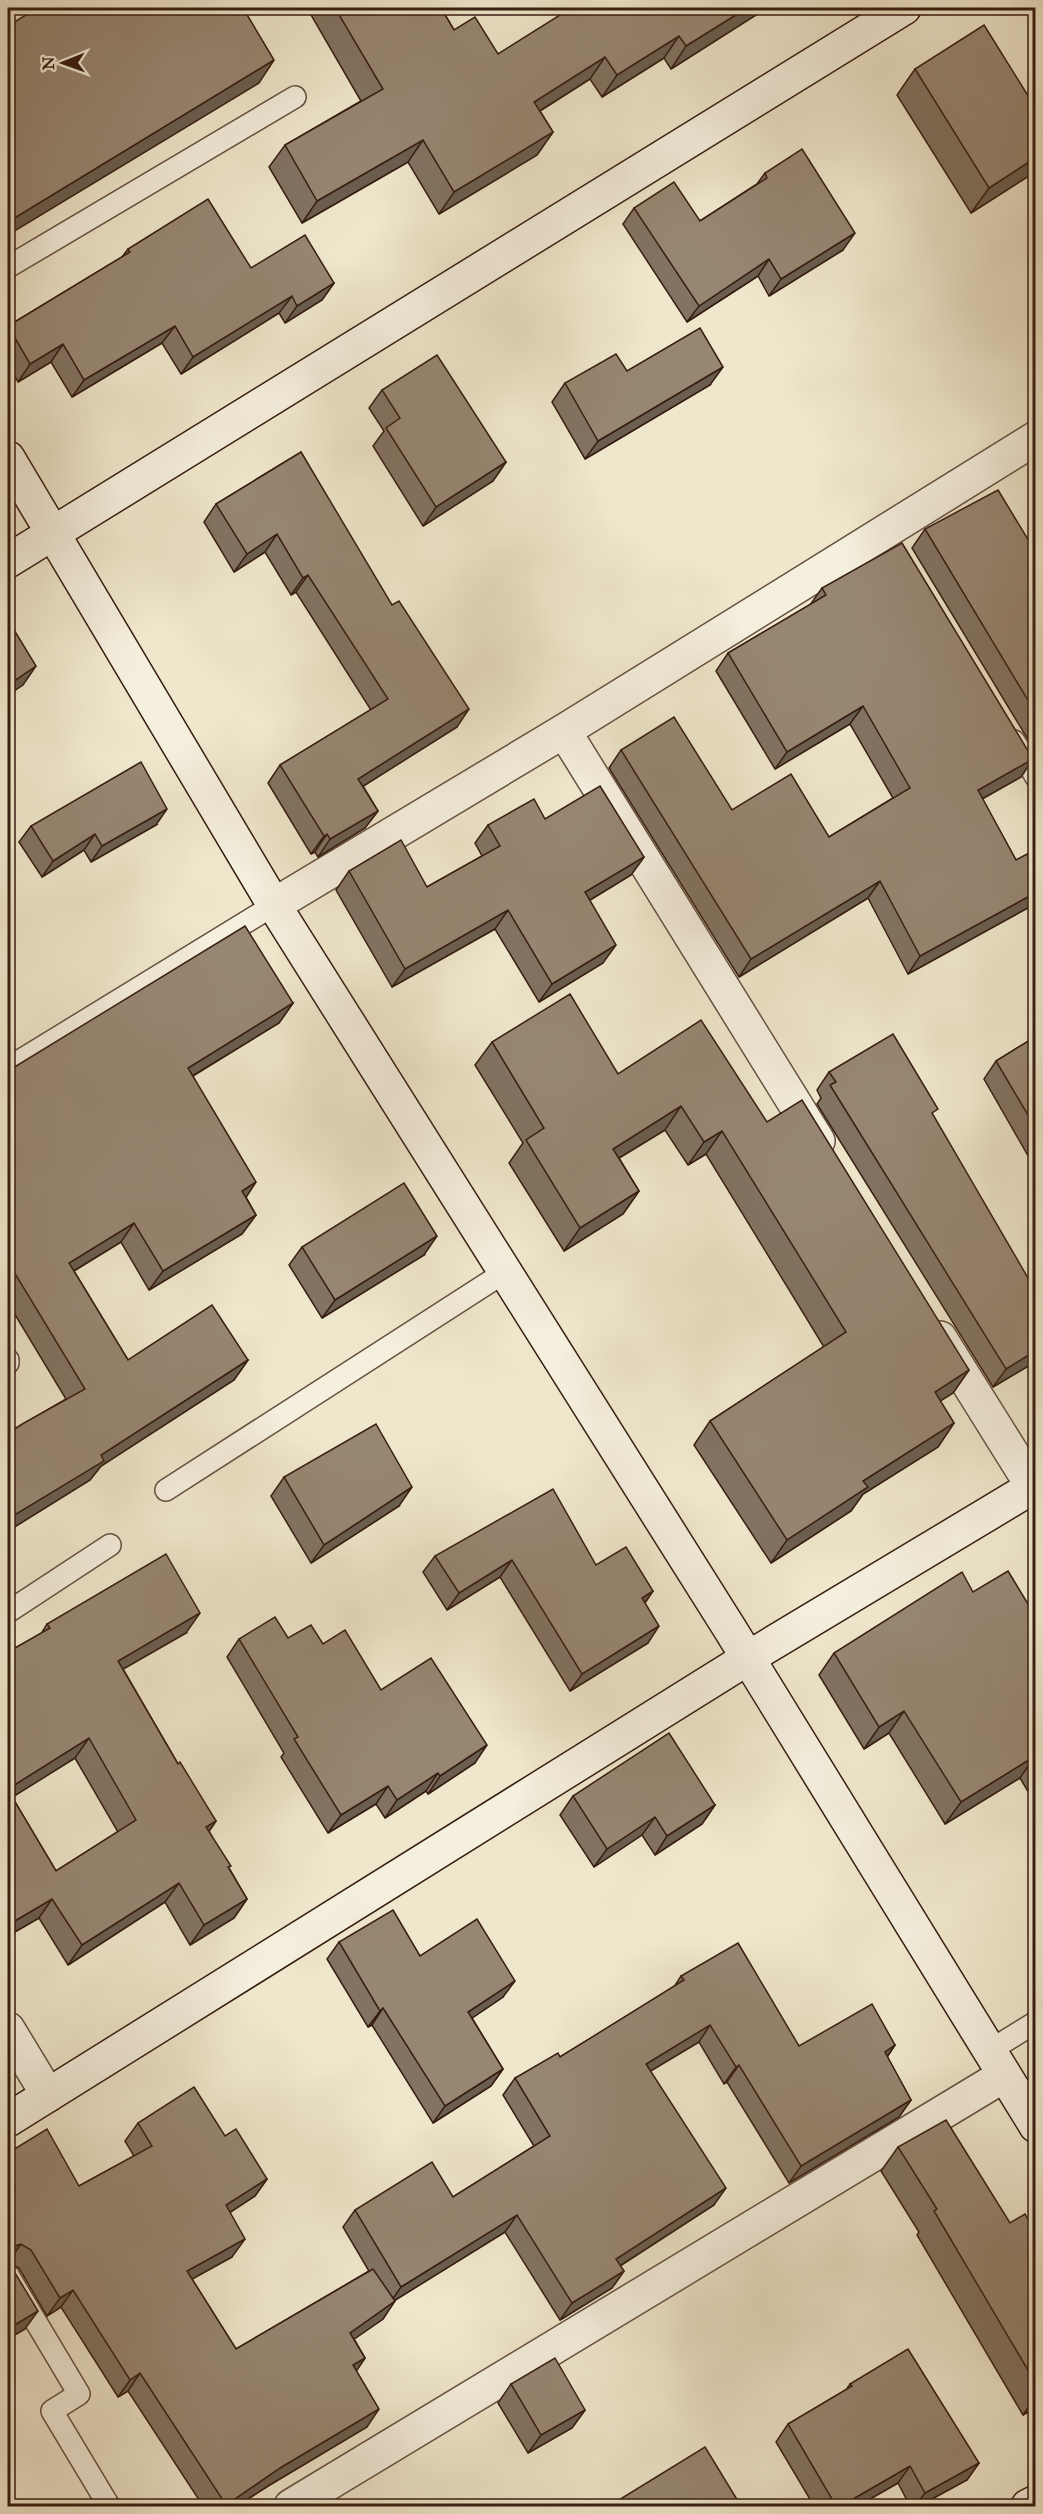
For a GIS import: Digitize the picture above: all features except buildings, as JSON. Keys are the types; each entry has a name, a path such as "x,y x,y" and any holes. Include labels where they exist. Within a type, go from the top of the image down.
{"street":[{"path":"8,561 904,8"},
{"path":"274,905 564,731 892,540 1035,438"},
{"path":"8,458 274,905 748,1658 1035,2126"},
{"path":"564,731 833,1164"},
{"path":"8,2120 748,1658 1034,1486 927,1316"},
{"path":"8,2030 48,2095"},
{"path":"291,2506 996,2063"},
{"path":"1028,2506 1035,2502"}],"lane":[{"path":"8,267 295,96"},
{"path":"1006,727 1035,777"},
{"path":"8,1068 274,905"},
{"path":"166,1491 505,1272"},
{"path":"8,1612 111,1545"},
{"path":"996,2063 1035,2022"},
{"path":"8,2275 79,2394 52,2411 109,2506"}]}
